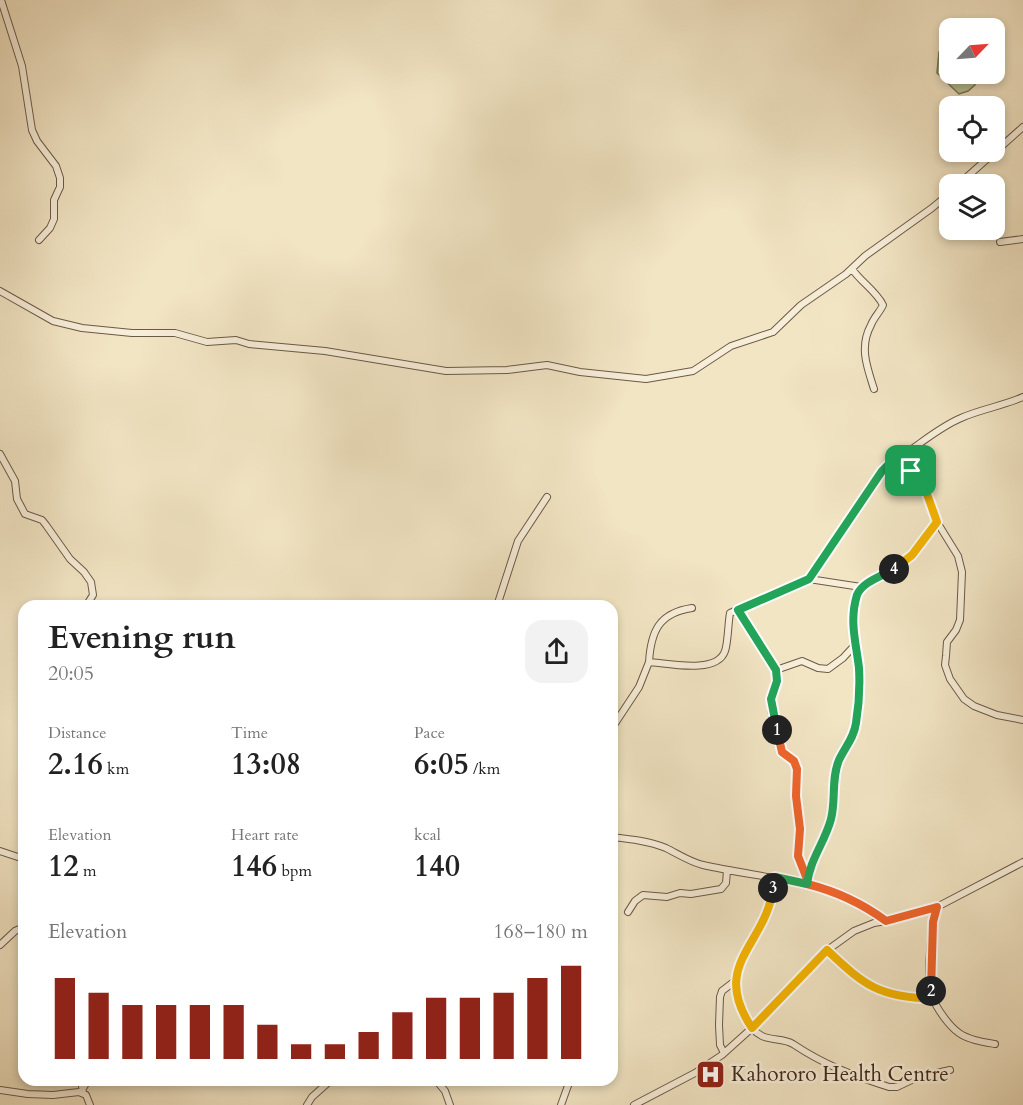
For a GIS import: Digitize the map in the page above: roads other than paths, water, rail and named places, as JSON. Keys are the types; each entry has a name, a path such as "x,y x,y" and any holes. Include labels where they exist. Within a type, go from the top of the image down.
{"street":[{"path":"1,0 22,66 32,130 37,141 56,166 60,178 60,187 54,200 54,219 50,228 39,240"},
{"path":"970,174 1023,127"},
{"path":"0,291 53,321 82,328 132,333 175,333 207,342 236,340 249,344 325,351 446,371 507,370 547,365 568,370 646,379 693,371 730,346 774,332 801,305 939,202"},
{"path":"1000,242 1023,240"},
{"path":"852,269 883,304 872,322 865,341 866,364 874,389"},
{"path":"809,579 882,471 892,461 954,421 998,408 1023,397"},
{"path":"0,454 15,481 17,499 25,514 42,520 70,559 92,582 93,595 90,600"},
{"path":"906,454 906,464 927,494 937,522 958,556 962,572 960,620 947,642 945,665 950,679 969,703 997,715 1023,720"},
{"path":"498,600 518,541 547,497"},
{"path":"649,662 694,667 717,660 725,652 730,613 809,579 861,587 904,562 937,522"},
{"path":"807,881 814,856 830,821 835,774 839,760 854,735 860,681 853,618 861,587"},
{"path":"618,719 636,692 649,662 650,641 661,623 677,610 692,608"},
{"path":"738,610 776,670 777,681 771,699 772,712 782,752 794,761 797,769 796,796 800,829 798,856 807,881"},
{"path":"776,670 802,661 818,668 828,669 855,645"},
{"path":"618,838 647,842 701,865 807,881 856,903 886,921"},
{"path":"0,851 18,858"},
{"path":"634,1105 695,1073 724,1053 752,1028 827,950 854,931 874,923 937,907 1023,862"},
{"path":"628,912 635,901 643,895 667,897 680,893 691,894 721,889 726,883 727,870"},
{"path":"775,877 766,912 753,942 743,956 735,981 743,1014 752,1028 764,1037 785,1041 837,1070 889,1087 897,1087 918,1077 950,1070"},
{"path":"937,907 933,922 930,962 933,999 947,1020 961,1035 995,1044"},
{"path":"0,945 18,932"},
{"path":"827,950 851,974 883,993 898,997 933,999"},
{"path":"724,1053 719,1035 720,997 722,990 735,981"},
{"path":"82,1086 90,1105"},
{"path":"83,1092 86,1086"},
{"path":"307,1105 324,1086"},
{"path":"441,1086 450,1105"},
{"path":"561,1105 568,1086"},
{"path":"0,1090 34,1094 83,1092"}],"place":[{"name":"Kahororo Health Centre","path":"710,1074"}]}
